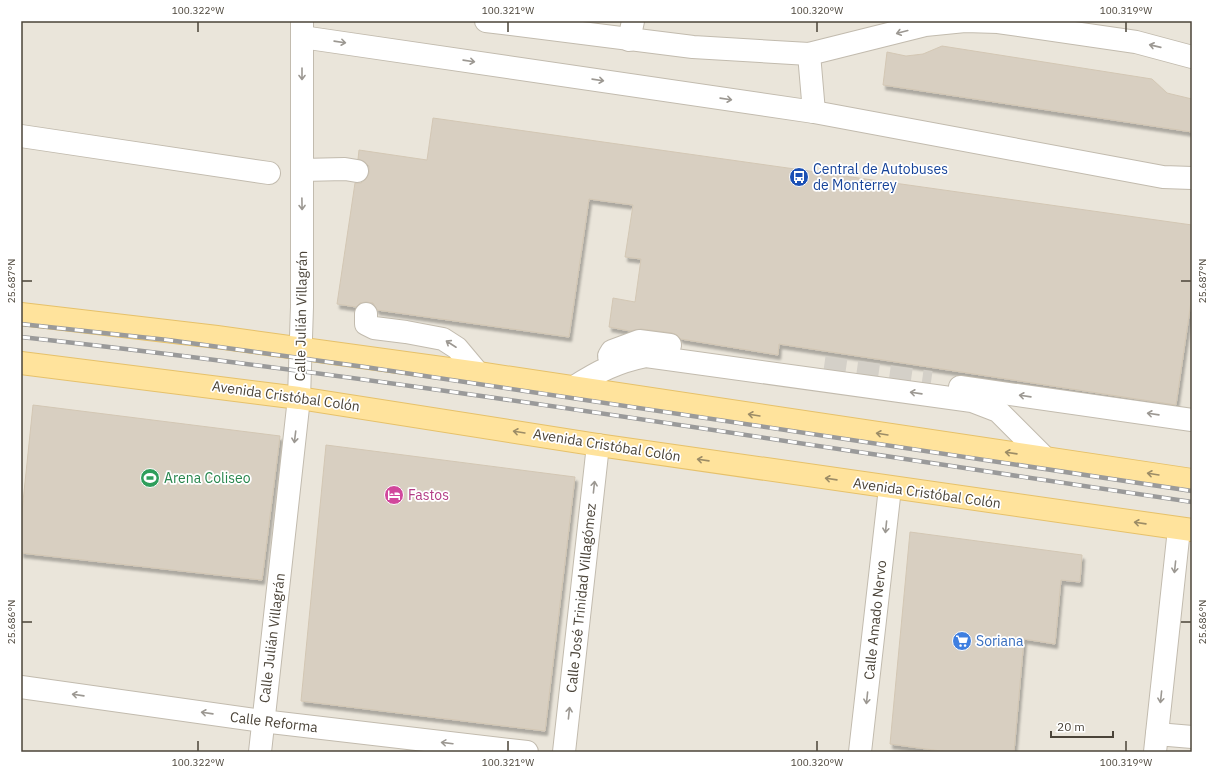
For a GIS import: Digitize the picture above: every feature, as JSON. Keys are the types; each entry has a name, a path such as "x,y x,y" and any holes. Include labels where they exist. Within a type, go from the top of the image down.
{"main road":[{"path":"21,314 302,348 478,372 1192,480"},
{"name":"Avenida Cristóbal Colón","path":"21,363 299,398 598,445 1185,530"}],"street":[{"path":"486,21 631,30 693,47 809,54 926,25 965,21 1032,23 1136,42 1180,52 1192,57"},
{"path":"302,29 814,112 1163,177 1192,178"},
{"name":"Calle Julián Villagrán","path":"260,752 262,721 299,398 302,348 302,29"},
{"path":"809,54 814,112"},
{"path":"21,136 269,173"},
{"path":"302,170 345,169 357,171"},
{"path":"366,314 366,324 374,328 443,339 458,348 478,372"},
{"path":"592,375 612,351 639,341 824,367"},
{"path":"574,387 592,375 621,361 646,356 972,401 998,411 1045,458"},
{"path":"931,382 1192,420"},
{"name":"Calle José Trinidad Villagómez","path":"564,752 598,445"},
{"name":"Calle Amado Nervo","path":"860,752 890,488"},
{"path":"1185,530 1156,743 1192,737"},
{"name":"Calle Reforma","path":"21,687 262,721 527,752"}],"shaded area":[{"path":"21,21 1192,21 1192,752 21,752"}],"building":[{"path":"942,46 1152,79 1167,93 1192,99 1192,132 883,85 887,52 906,56 923,54"},
{"path":"433,118 1192,225 1192,295 1176,405 779,344 778,355 681,339 672,333 641,329 630,331 609,327 613,298 635,302 641,259 625,257 633,205 589,199 569,337 377,310 373,303 366,302 360,303 356,307 337,304 355,183 361,183 366,179 369,173 369,166 365,162 358,159 359,150 427,160"},
{"name":"Arena Coliseo","path":"33,405 280,436 262,580 21,553 21,521"},
{"path":"326,445 575,477 545,731 301,701"},
{"name":"Soriana","path":"910,532 1082,555 1080,582 1061,580 1055,644 1024,639 1014,752 948,752 890,744"}],"tunnel":[{"path":"824,367 931,382"}],"railway":[{"path":"21,324 168,340 365,367 1192,491"},
{"path":"21,337 168,354 461,393 1192,502"}],"place":[{"name":"Central de Autobuses de Monterrey","path":"799,177"},
{"name":"Arena Coliseo","path":"150,478"},
{"name":"Fastos","path":"394,495"},
{"name":"Soriana","path":"962,641"}]}
